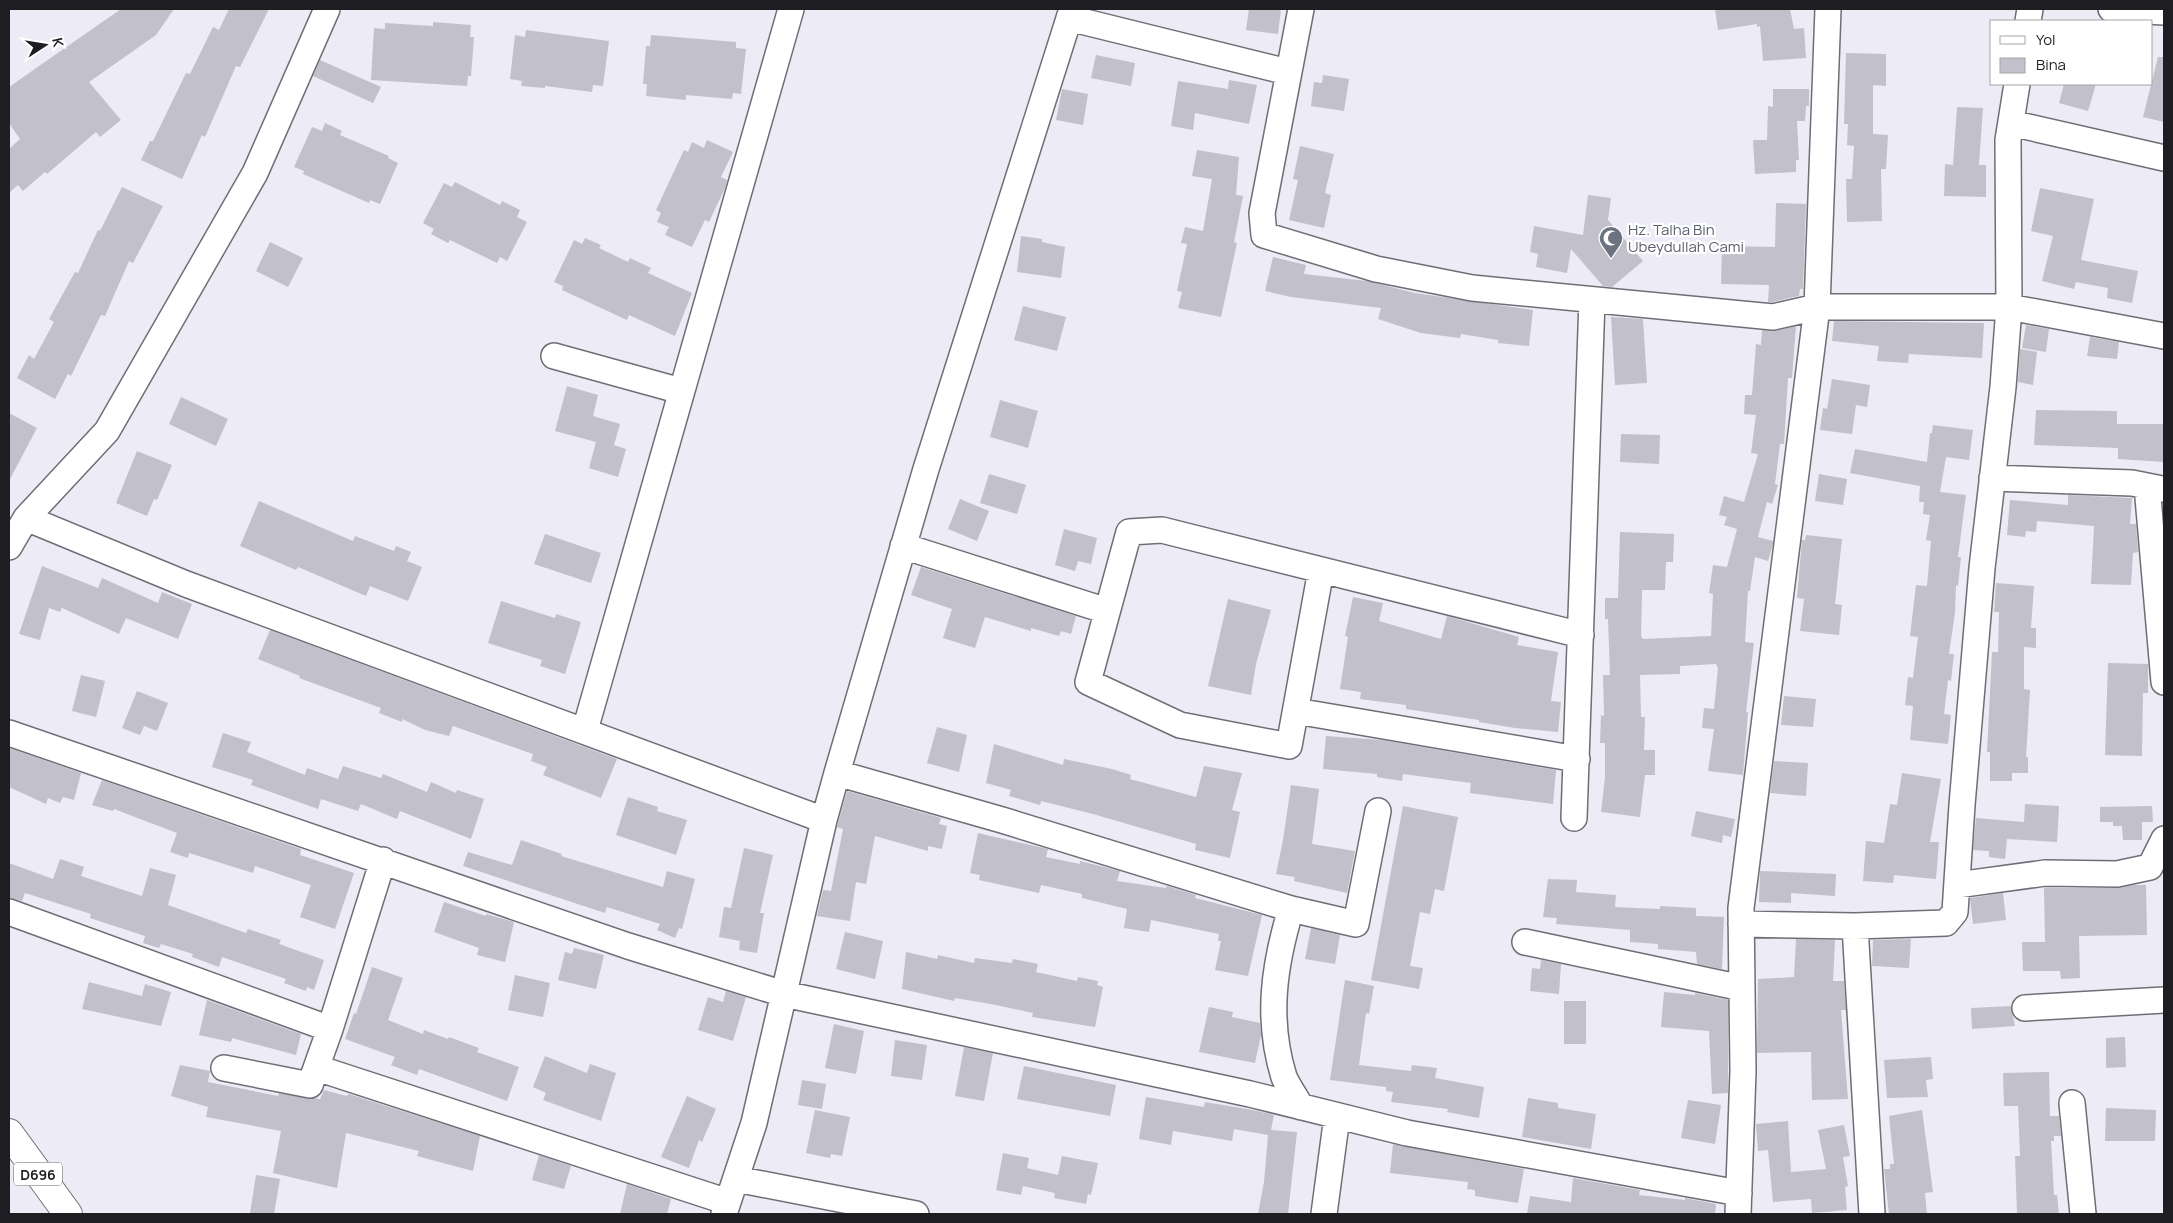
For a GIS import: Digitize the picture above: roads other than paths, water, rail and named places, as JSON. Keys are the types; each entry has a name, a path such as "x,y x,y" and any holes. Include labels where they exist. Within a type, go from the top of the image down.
{"highway":[{"name":"D696","path":"9,1133 68,1214"}],"street":[{"path":"9,547 26,518 107,431 255,173 326,9"},
{"path":"585,730 791,9"},
{"path":"1301,9 1262,213 1264,235 1376,269 1462,286 1773,317 1818,307 2009,306 2164,336"},
{"path":"9,733 383,860 628,946 784,994 1240,1092 1407,1133 1739,1204 1743,1071 1741,908 1818,307 1828,9"},
{"path":"2111,9 2164,12"},
{"path":"729,1199 754,1123 824,820 837,773 926,469 1071,14 1288,72"},
{"path":"1741,924 1855,926 1946,923 1955,912 1980,588 2009,306 2008,140 2018,85"},
{"path":"2011,123 2164,158"},
{"path":"1574,818 1592,300"},
{"path":"554,356 681,391"},
{"path":"1992,478 2132,483 2156,488 2164,682"},
{"path":"26,518 186,584 824,820"},
{"path":"1321,570 1290,746 1180,725 1088,682 1129,532 1162,530 1581,635"},
{"path":"903,546 1107,611"},
{"path":"1296,711 1577,759"},
{"path":"837,773 1002,820 1290,909 1356,924 1378,811"},
{"path":"1957,884 2044,873 2117,874 2150,867 2164,839"},
{"path":"224,1068 310,1085 330,1029 383,860"},
{"path":"1290,909 1280,946 1272,1002 1277,1046 1284,1078 1301,1107"},
{"path":"9,912 330,1029"},
{"path":"1855,926 1872,1214"},
{"path":"1525,942 1742,988"},
{"path":"2025,1008 2164,1000"},
{"path":"317,1068 729,1199 913,1214"},
{"path":"2072,1103 2083,1214"},
{"path":"1324,1214 1337,1116"}],"place":[{"name":"Hz. Talha Bin Ubeydullah Cami","path":"1611,259"}]}
